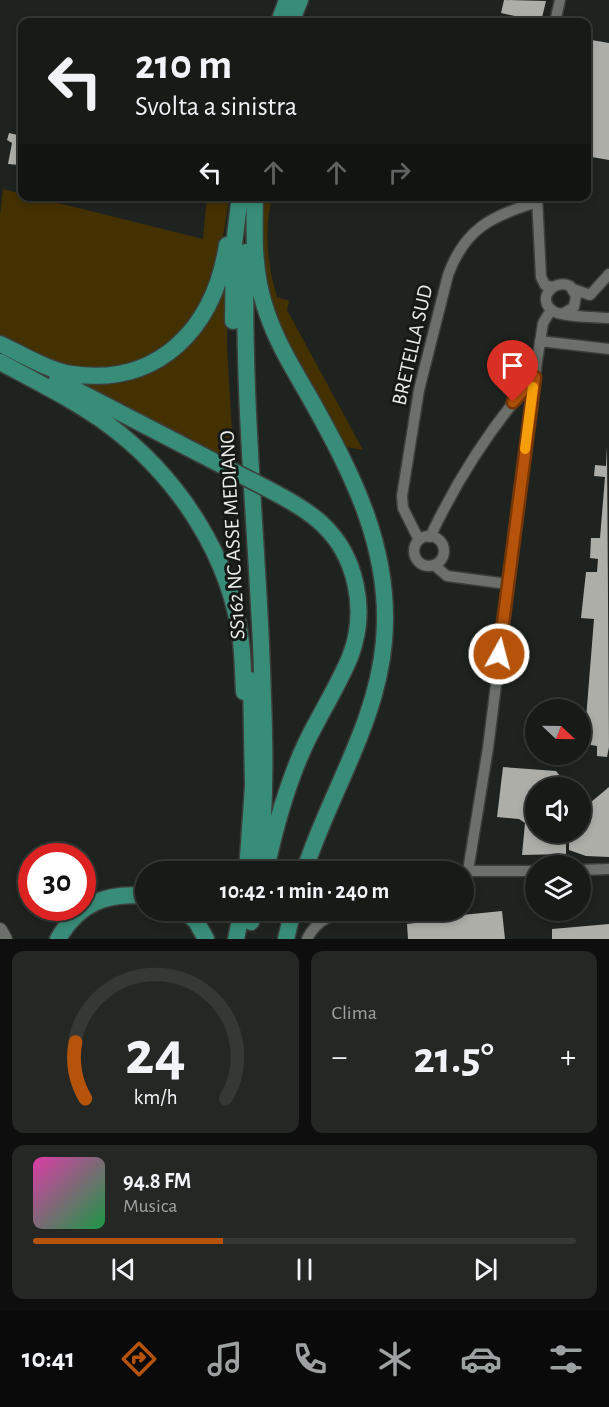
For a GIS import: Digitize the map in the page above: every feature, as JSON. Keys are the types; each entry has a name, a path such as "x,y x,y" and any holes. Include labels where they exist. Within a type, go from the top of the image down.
{"highway":[{"path":"280,18 287,0"},
{"path":"293,18 300,0"},
{"path":"0,344 69,373 103,377 146,368 165,357 183,340 212,295 226,252 233,201"},
{"name":"SS162 NC ASSE MEDIANO","path":"239,201 234,244 233,318 253,707 254,786 248,861"},
{"name":"SS162 NC ASSE MEDIANO","path":"253,201 246,242 244,300 264,708 265,786 259,861"},
{"path":"254,201 255,264 266,312 285,354 356,486 376,541 384,584 385,639 374,700 308,861"},
{"path":"0,352 307,511 334,538 351,567 356,585 359,617 350,657 305,745 289,786 269,861"},
{"path":"0,362 77,404 116,431 151,461 188,507 224,575 234,609 241,641 248,756 254,786"},
{"path":"58,939 68,922 95,901 125,894 135,895"},
{"path":"196,921 206,939"},
{"path":"236,939 246,921"},
{"path":"248,939 249,921"},
{"path":"286,939 290,921"}],"main road":[{"path":"0,930 5,939"}],"street":[{"path":"556,18 560,0"},
{"name":"BRETELLA SUD","path":"419,540 404,508 402,496 420,390 448,275 454,258 478,227 509,210 532,201"},
{"path":"537,201 541,277 545,285 552,287 562,283 590,295 609,274"},
{"path":"551,310 546,298 552,287"},
{"path":"573,289 575,303 588,316"},
{"path":"564,314 571,310 575,303"},
{"path":"551,310 564,314 609,318"},
{"path":"468,861 486,759 540,341 543,323 551,310"},
{"path":"540,341 609,349"},
{"path":"430,537 484,443 513,402 535,377"},
{"path":"434,565 441,559 444,550 440,542 430,537 419,540 414,549 416,559 424,565 434,565 447,576 508,584"},
{"path":"591,870 609,869"},
{"path":"474,873 525,871"},
{"path":"307,939 315,925 321,921"}],"shaded area":[{"path":"3,189 18,193 18,201 50,201 203,239 207,201 228,201 216,264 205,295 190,322 170,345 144,361 113,370 68,368 0,336 0,216"},
{"path":"259,201 271,201 268,222 268,247 277,297 289,301 287,310 363,450 340,446 264,296"},
{"path":"227,273 227,347 234,465 47,369 151,369"}],"building":[{"path":"504,0 546,1 542,18 523,18 501,13"},
{"path":"591,40 609,43 609,160 591,157"},
{"path":"9,133 18,135 18,165 8,164 12,143 7,140"},
{"path":"607,446 609,747 607,757 597,756 597,746 591,745 591,699 588,699 594,619 581,618 586,572 597,572 598,559 590,558 591,538 600,538 605,477 594,476 595,465 606,466"},
{"path":"503,767 556,771 561,777 525,777 525,823 519,819 497,817"},
{"path":"609,787 609,857 583,855 569,850 569,843 591,843 591,802"},
{"path":"525,823 525,843 566,843 566,854 522,855"},
{"path":"502,911 505,939 408,939 407,924 423,921 474,921 474,914"},
{"path":"609,924 609,939 552,939 552,929"}],"slow traffic":[{"path":"525,449 533,387"}],"route":[{"path":"499,654 535,377 513,402"}]}
